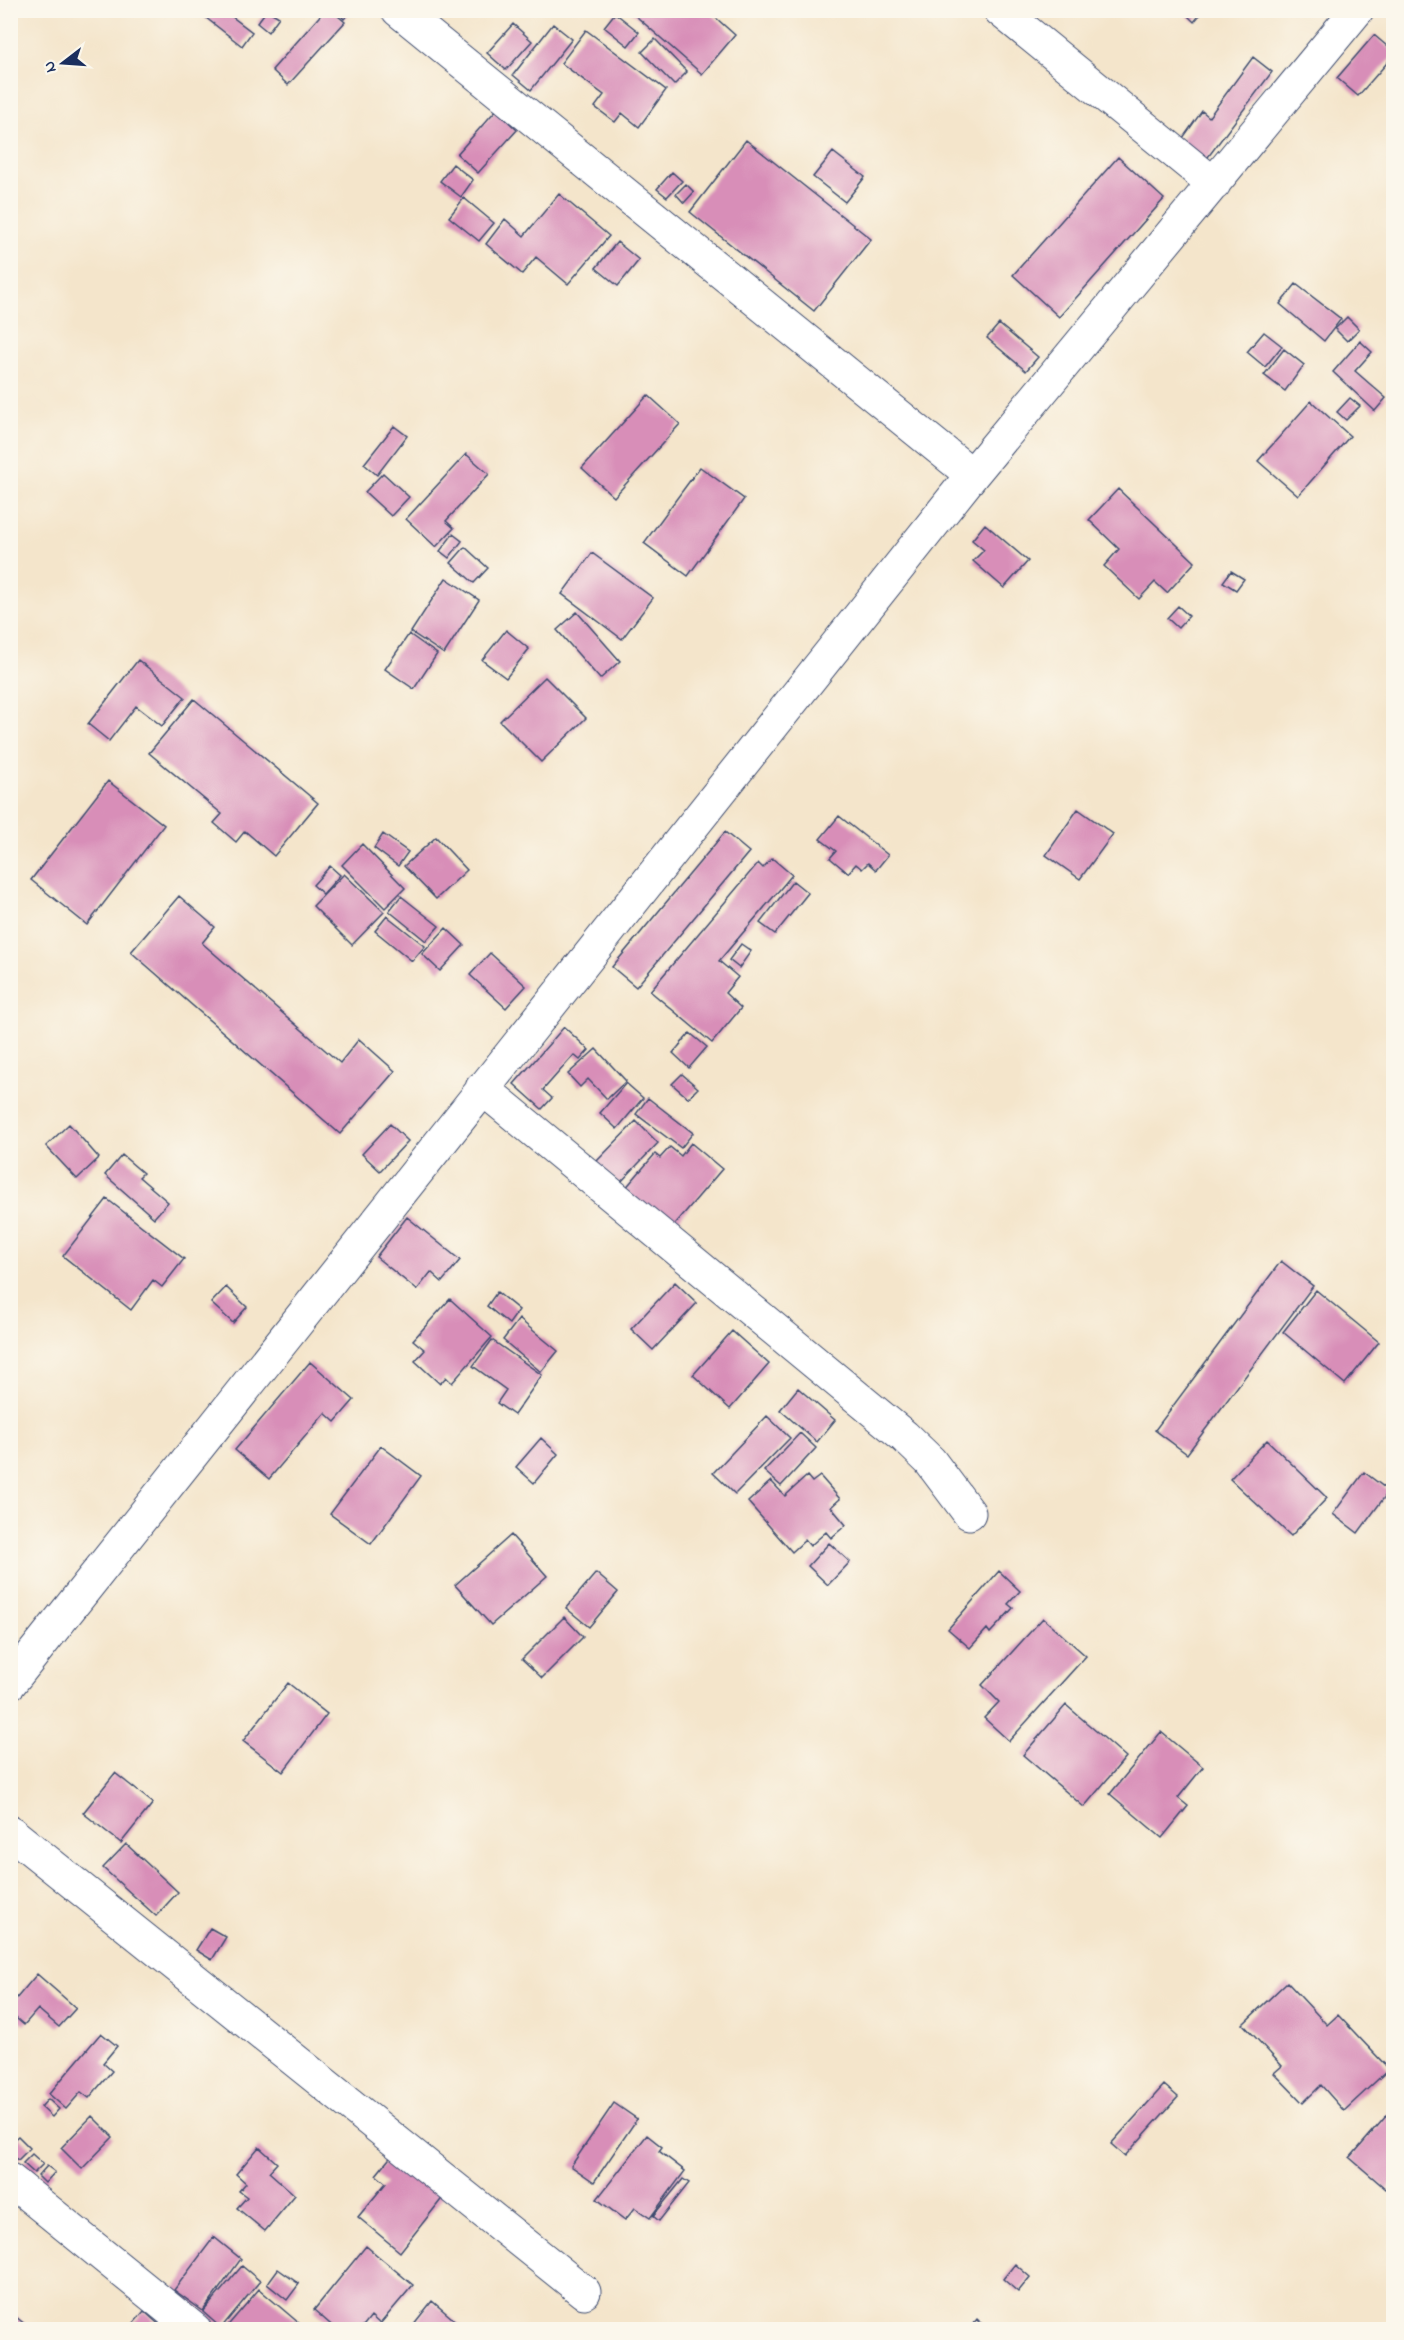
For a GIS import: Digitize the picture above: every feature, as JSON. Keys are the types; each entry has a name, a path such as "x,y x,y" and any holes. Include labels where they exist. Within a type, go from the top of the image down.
{"street":[{"path":"398,10 972,475"},
{"path":"1000,10 1214,184"},
{"path":"10,1683 972,475 1357,10"},
{"path":"482,1088 904,1436 930,1461 969,1513"},
{"path":"10,1832 584,2292"},
{"path":"12,2184 195,2330"}],"building":[{"path":"196,10 223,10 252,32 242,46"},
{"path":"267,10 279,17 268,32 257,23"},
{"path":"325,10 331,10 345,22 288,85 272,70"},
{"path":"336,10 353,10 344,19"},
{"path":"629,10 707,10 735,35 702,74"},
{"path":"1182,10 1204,10 1194,22"},
{"path":"615,13 639,32 628,46 604,27"},
{"path":"513,24 532,41 506,70 487,53"},
{"path":"553,24 572,39 531,90 513,75"},
{"path":"586,30 666,90 639,127 622,113 615,122 595,107 604,95 561,63"},
{"path":"1374,35 1394,52 1394,55 1358,96 1337,78"},
{"path":"655,39 687,72 674,85 642,52"},
{"path":"1253,57 1272,72 1205,161 1180,142 1202,111 1209,117"},
{"path":"496,110 517,130 478,173 457,154"},
{"path":"746,140 871,239 814,311 690,212"},
{"path":"833,152 865,177 845,202 813,177"},
{"path":"1118,157 1164,199 1059,317 1013,275"},
{"path":"453,164 473,180 461,197 440,181"},
{"path":"672,172 682,181 667,197 657,189"},
{"path":"686,184 694,192 684,203 676,194"},
{"path":"559,194 609,236 568,284 536,257 522,274 486,244 505,219 524,236"},
{"path":"464,198 494,223 479,241 449,217"},
{"path":"617,242 639,260 618,286 596,268"},
{"path":"1296,284 1341,319 1324,341 1280,304"},
{"path":"1347,317 1359,329 1347,341 1335,329"},
{"path":"999,324 1038,357 1026,371 987,338"},
{"path":"1264,332 1282,346 1265,367 1247,352"},
{"path":"1360,341 1372,352 1355,371 1386,398 1375,411 1333,372"},
{"path":"1284,349 1304,365 1285,391 1264,375"},
{"path":"648,395 680,424 614,497 582,468"},
{"path":"1350,398 1360,406 1346,420 1337,412"},
{"path":"1311,401 1350,436 1298,496 1258,461"},
{"path":"394,426 407,436 377,475 364,464"},
{"path":"466,454 489,474 446,521 454,528 436,547 406,519"},
{"path":"700,467 744,499 688,576 644,543"},
{"path":"383,473 409,497 391,516 365,492"},
{"path":"1118,489 1195,562 1167,593 1155,582 1139,599 1104,566 1119,549 1089,520"},
{"path":"985,524 1028,561 1004,588 973,561 984,550 972,540"},
{"path":"453,534 462,541 449,558 440,551"},
{"path":"465,547 488,568 474,583 451,563"},
{"path":"592,553 653,598 622,639 562,594"},
{"path":"1231,571 1244,579 1236,590 1223,582"},
{"path":"446,578 479,600 444,654 411,632"},
{"path":"1178,606 1189,616 1178,628 1167,618"},
{"path":"577,612 620,661 600,679 557,630"},
{"path":"506,630 529,649 506,678 482,660"},
{"path":"409,634 437,654 414,689 385,669"},
{"path":"138,660 185,697 162,726 136,706 109,741 88,724"},
{"path":"545,677 586,718 541,762 500,721"},
{"path":"194,699 318,803 274,856 245,831 236,842 214,823 222,814 149,753"},
{"path":"108,781 164,825 87,925 31,880"},
{"path":"1078,809 1113,834 1080,879 1046,855"},
{"path":"839,816 888,855 876,870 868,863 862,869 856,864 848,873 830,858 836,851 820,839"},
{"path":"725,832 749,852 636,987 612,967"},
{"path":"383,834 408,852 398,866 374,848"},
{"path":"436,837 467,870 436,899 404,866"},
{"path":"362,844 405,888 385,908 342,865"},
{"path":"772,858 792,875 719,961 738,977 725,993 741,1008 712,1043 650,991 758,863 763,868"},
{"path":"330,866 340,875 323,894 313,885"},
{"path":"344,874 384,912 352,945 313,906"},
{"path":"793,881 808,893 775,934 760,923"},
{"path":"179,896 215,927 202,943 340,1063 359,1039 395,1071 340,1134 131,952"},
{"path":"401,896 439,926 426,941 389,911"},
{"path":"387,916 425,946 412,961 375,931"},
{"path":"446,928 464,945 440,971 422,954"},
{"path":"741,944 751,951 739,968 729,960"},
{"path":"490,953 526,986 506,1008 470,975"},
{"path":"564,1027 589,1050 580,1060 574,1055 543,1090 552,1098 542,1109 514,1084"},
{"path":"690,1033 707,1047 689,1068 673,1053"},
{"path":"596,1049 626,1081 607,1099 588,1079 580,1087 568,1074"},
{"path":"682,1074 698,1088 688,1098 672,1084"},
{"path":"626,1083 643,1098 617,1129 600,1113"},
{"path":"648,1098 693,1133 681,1148 636,1114"},
{"path":"636,1121 658,1143 619,1184 596,1162"},
{"path":"69,1124 99,1158 77,1179 46,1146"},
{"path":"390,1124 408,1141 380,1171 362,1154"},
{"path":"691,1143 722,1169 670,1230 624,1190 655,1154 660,1158 670,1147 681,1156"},
{"path":"122,1155 143,1173 139,1177 168,1202 154,1218 105,1175"},
{"path":"107,1199 184,1259 162,1287 153,1280 131,1310 63,1256"},
{"path":"407,1217 460,1260 442,1282 431,1272 417,1290 376,1257"},
{"path":"1281,1261 1313,1286 1187,1454 1155,1430"},
{"path":"675,1282 697,1303 653,1350 631,1329"},
{"path":"226,1287 247,1307 233,1323 211,1303"},
{"path":"1316,1290 1379,1342 1345,1384 1283,1332"},
{"path":"497,1292 519,1310 509,1324 487,1306"},
{"path":"450,1299 492,1337 452,1383 446,1377 440,1384 415,1361 425,1350 413,1340"},
{"path":"519,1319 558,1351 541,1372 503,1340"},
{"path":"732,1331 769,1364 730,1409 693,1375"},
{"path":"492,1340 542,1375 514,1415 497,1403 506,1390 473,1366"},
{"path":"310,1362 354,1400 335,1422 325,1413 269,1479 235,1450"},
{"path":"798,1388 835,1420 817,1442 780,1410"},
{"path":"767,1416 790,1438 735,1494 713,1473"},
{"path":"800,1433 816,1448 781,1486 764,1471"},
{"path":"541,1438 558,1454 534,1483 516,1467"},
{"path":"1267,1440 1327,1498 1291,1536 1230,1479"},
{"path":"381,1446 421,1476 371,1544 330,1514"},
{"path":"1364,1472 1389,1491 1358,1533 1333,1514"},
{"path":"807,1476 812,1482 820,1476 840,1499 831,1507 846,1525 831,1538 826,1532 810,1546 805,1540 792,1552 748,1502 771,1481 785,1496"},
{"path":"511,1535 547,1576 491,1625 455,1585"},
{"path":"829,1543 850,1562 828,1585 808,1566"},
{"path":"999,1571 1020,1591 1008,1604 1013,1608 990,1633 987,1629 970,1648 948,1629"},
{"path":"596,1573 618,1592 589,1627 566,1608"},
{"path":"564,1617 583,1637 542,1678 522,1659"},
{"path":"1043,1618 1086,1656 1009,1741 984,1718 999,1702 982,1685"},
{"path":"288,1683 327,1714 283,1772 243,1741"},
{"path":"1066,1705 1126,1757 1084,1807 1023,1755"},
{"path":"1161,1732 1203,1767 1178,1798 1188,1806 1162,1838 1110,1794"},
{"path":"115,1773 153,1803 121,1843 83,1813"},
{"path":"126,1844 178,1892 156,1916 103,1868"},
{"path":"210,1928 226,1937 212,1960 196,1950"},
{"path":"37,1974 76,2008 59,2027 38,2009 24,2025 10,2013 10,2006"},
{"path":"1287,1982 1327,2025 1338,2015 1389,2069 1344,2111 1321,2085 1303,2103 1274,2073 1282,2066 1243,2024"},
{"path":"101,2033 117,2046 103,2063 112,2071 89,2098 81,2092 66,2109 49,2094"},
{"path":"1164,2085 1178,2097 1125,2156 1111,2144"},
{"path":"48,2099 59,2109 52,2117 41,2107"},
{"path":"614,2103 637,2119 594,2182 571,2166"},
{"path":"1394,2107 1394,2181 1386,2189 1350,2158"},
{"path":"92,2116 113,2137 82,2169 61,2148"},
{"path":"647,2135 662,2147 659,2151 685,2171 650,2218 635,2208 625,2220 597,2199"},
{"path":"18,2136 30,2148 18,2160 10,2154 10,2143"},
{"path":"259,2147 277,2163 269,2172 295,2195 265,2231 237,2208 247,2197 239,2191 246,2183 236,2174"},
{"path":"32,2154 43,2164 34,2173 23,2163"},
{"path":"393,2154 444,2196 400,2252 358,2217 386,2183 376,2175"},
{"path":"47,2166 55,2172 45,2183 38,2176"},
{"path":"683,2179 689,2183 659,2221 653,2216"},
{"path":"214,2237 241,2259 203,2311 174,2290"},
{"path":"366,2246 413,2285 380,2324 371,2316 360,2330 337,2330 314,2310"},
{"path":"1015,2264 1030,2277 1018,2292 1003,2279"},
{"path":"242,2266 260,2281 221,2328 203,2312"},
{"path":"278,2269 299,2284 287,2300 267,2284"},
{"path":"259,2289 300,2324 295,2330 224,2330"},
{"path":"432,2301 466,2330 409,2330"},
{"path":"144,2311 165,2330 128,2330"},
{"path":"10,2312 32,2330 10,2330"},
{"path":"977,2319 988,2330 968,2330"}]}
